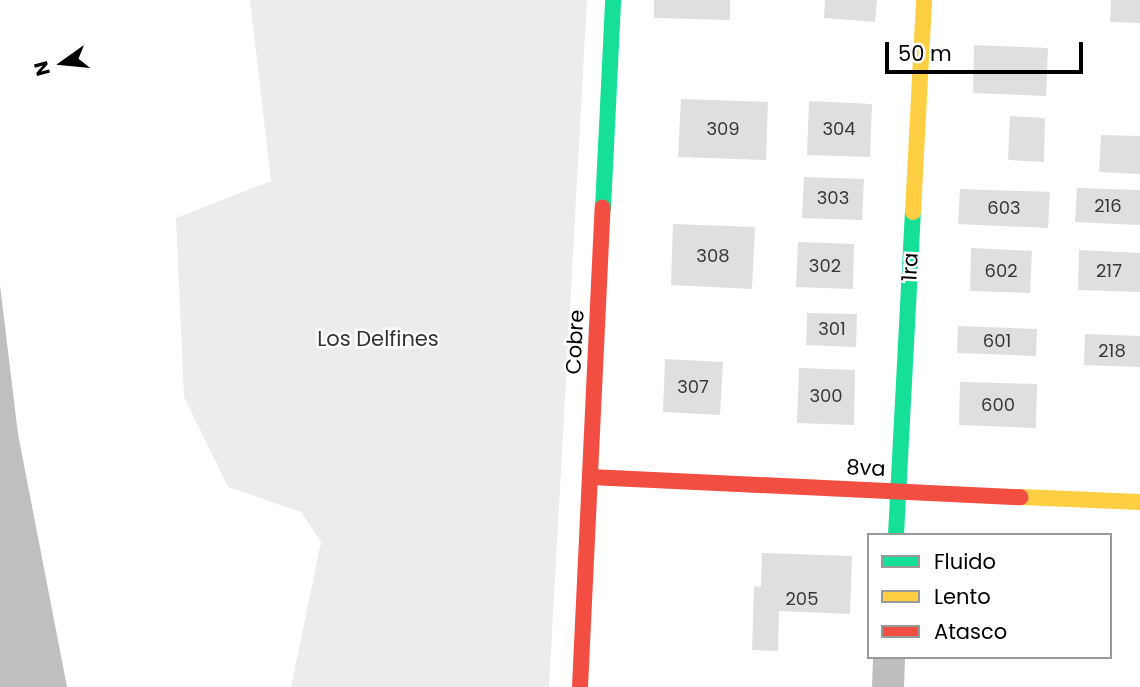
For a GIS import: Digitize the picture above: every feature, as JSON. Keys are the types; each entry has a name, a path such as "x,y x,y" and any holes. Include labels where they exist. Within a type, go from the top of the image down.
{"street":[{"name":"Cobre","path":"580,687 613,0"},
{"name":"1ra","path":"896,533 924,0"},
{"name":"8va","path":"590,477 1140,502"},
{"path":"888,687 889,659"}],"green space":[{"name":"Los Delfines","path":"250,0 587,0 549,687 291,687 321,542 301,512 228,487 184,397 176,218 271,181"}],"shaded area":[{"path":"0,285 18,434 67,687 0,687"}],"building":[{"path":"654,0 730,0 730,20 654,18"},
{"path":"825,0 877,0 875,22 824,18"},
{"path":"1111,0 1140,0 1140,23 1110,22"},
{"path":"974,45 1048,48 1046,96 973,93"},
{"path":"681,99 768,102 766,160 678,157"},
{"path":"809,101 872,104 870,157 807,155"},
{"path":"1010,116 1045,118 1044,162 1008,160"},
{"path":"1101,135 1140,136 1140,174 1099,172"},
{"path":"804,177 864,179 862,220 802,218"},
{"path":"1077,188 1140,190 1140,225 1075,222"},
{"path":"960,189 1050,192 1048,228 958,224"},
{"path":"673,224 755,227 752,289 671,285"},
{"path":"798,242 854,244 853,289 796,287"},
{"path":"971,248 1032,251 1030,293 970,291"},
{"path":"1079,250 1140,253 1140,292 1078,290"},
{"path":"807,313 857,314 856,347 806,345"},
{"path":"958,326 1037,329 1036,356 957,353"},
{"path":"1085,334 1140,336 1140,367 1084,365"},
{"path":"665,359 723,362 720,415 663,412"},
{"path":"799,368 855,370 854,425 797,423"},
{"path":"960,382 1037,384 1036,428 959,425"},
{"path":"762,553 852,556 850,614 779,611 778,651 752,650 754,586 761,587"}],"traffic: fast":[{"path":"603,208 613,0"},
{"path":"896,533 913,212"}],"traffic: slow":[{"path":"913,212 924,0"},
{"path":"1021,497 1140,502"}],"traffic: jam":[{"path":"580,687 603,208"},
{"path":"590,477 1021,497"}]}
